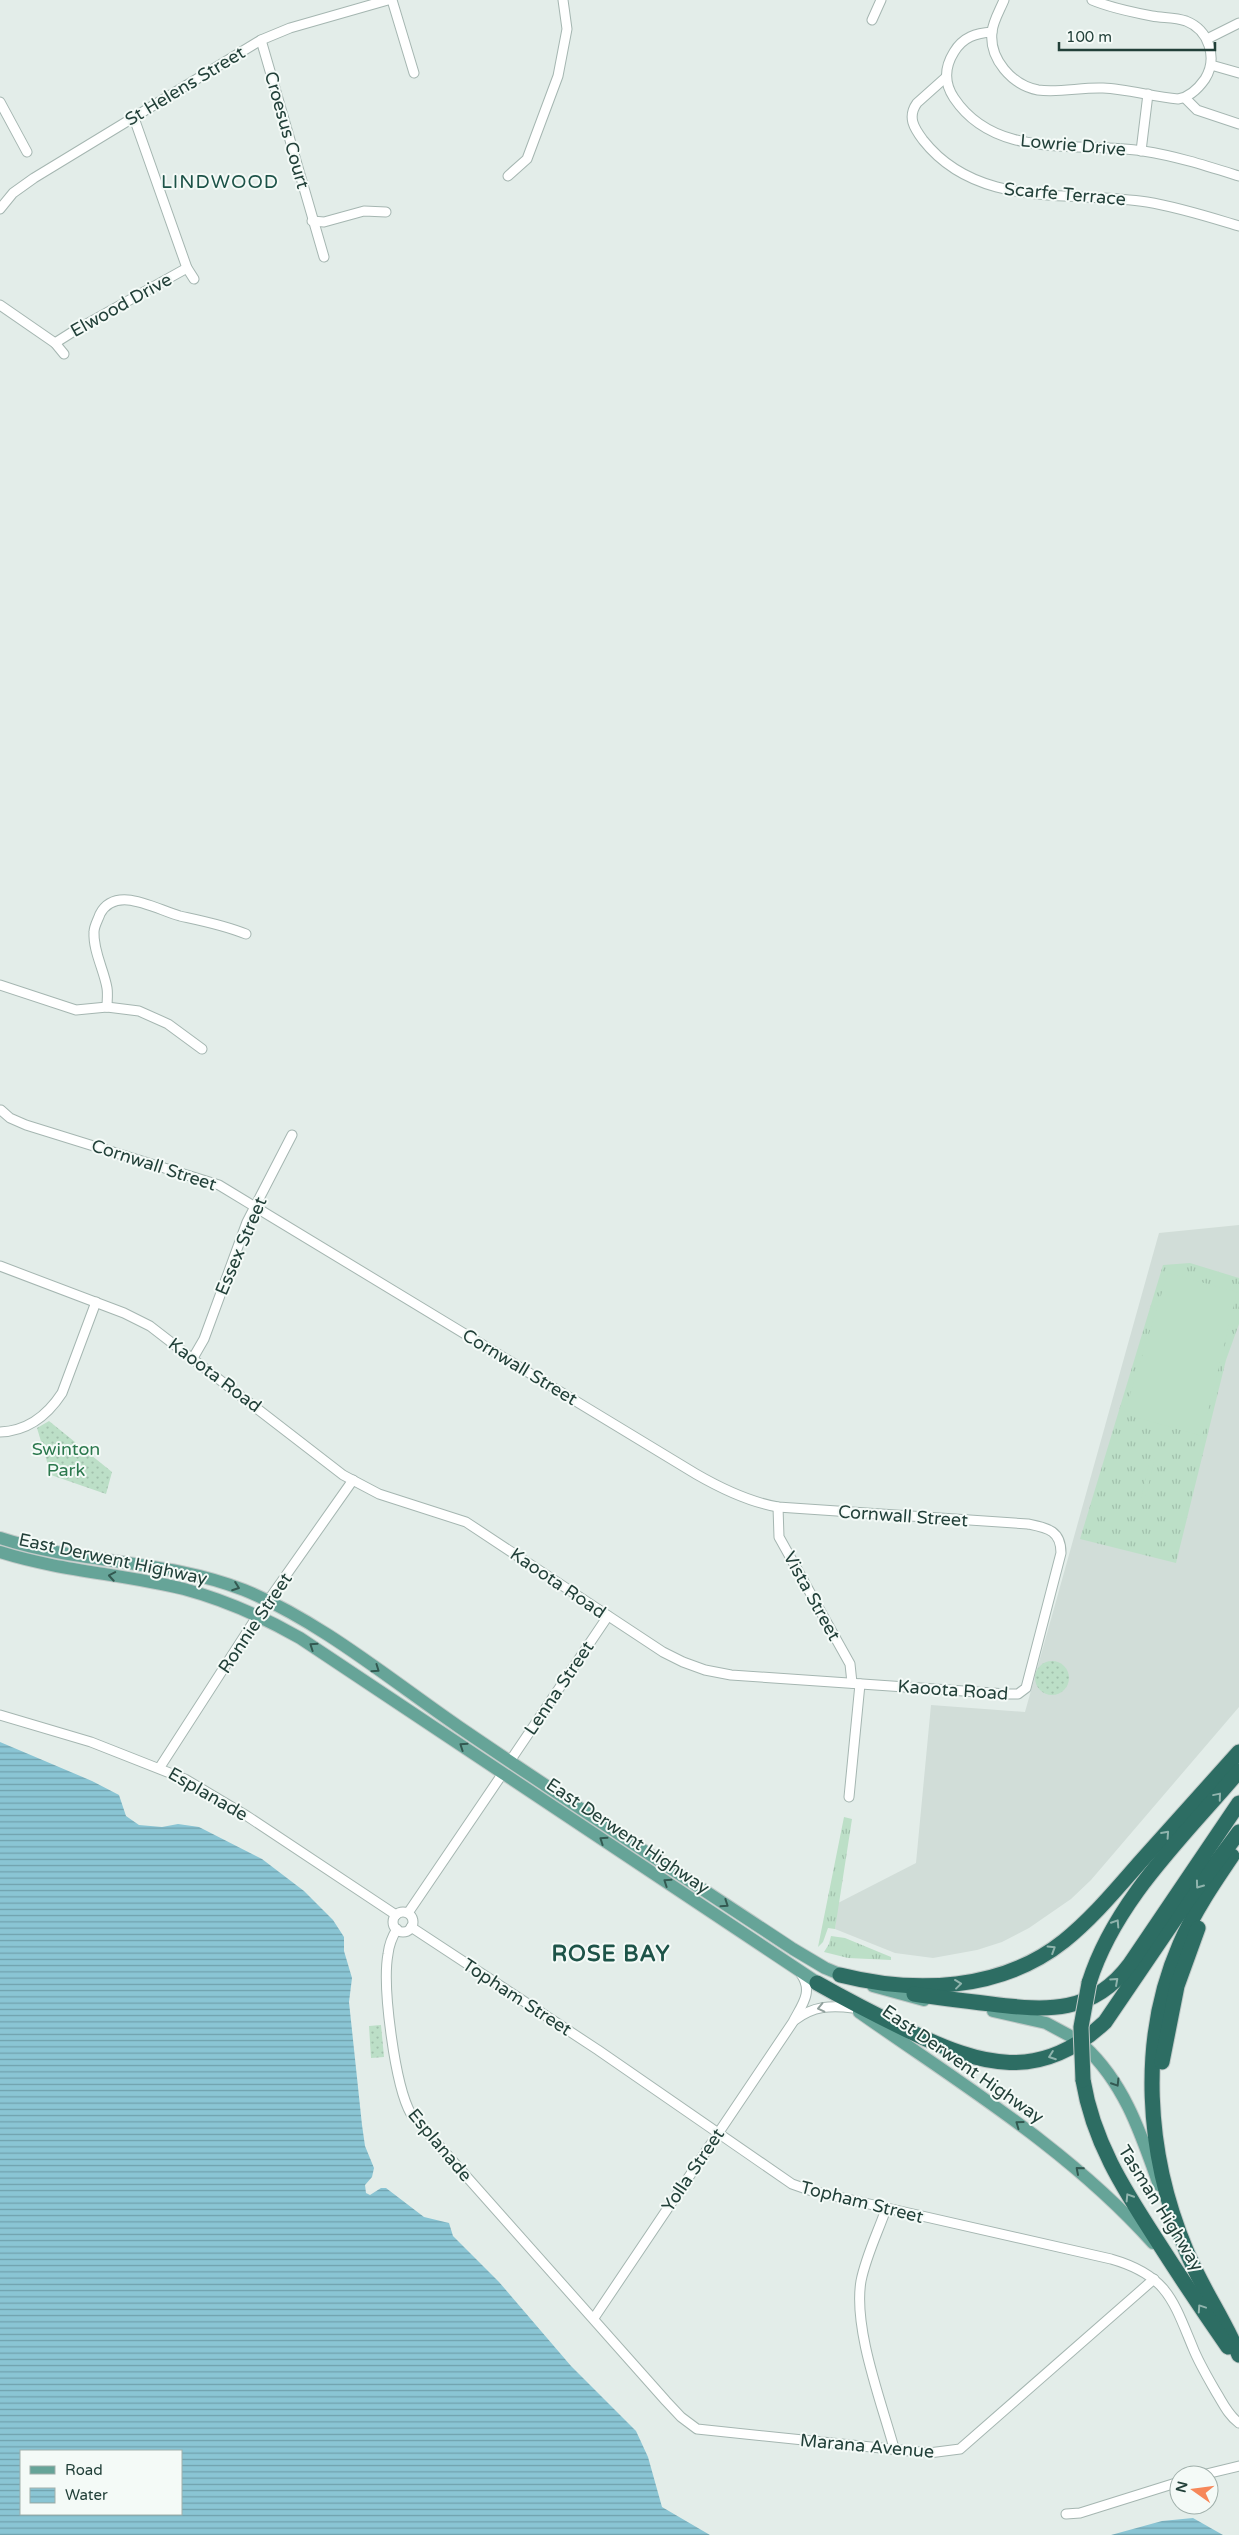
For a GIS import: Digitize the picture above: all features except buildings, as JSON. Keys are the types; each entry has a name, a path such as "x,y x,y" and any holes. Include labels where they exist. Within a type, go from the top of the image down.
{"highway":[{"path":"840,1975 902,1986 955,1985 989,1978 1009,1971 1051,1950 1095,1912 1239,1752"},
{"name":"Tasman Highway","path":"1239,1771 1126,1908 1102,1949 1089,1983 1081,2027 1083,2080 1092,2123 1110,2166 1174,2267 1239,2363"},
{"path":"885,1990 1039,2009 1051,2009 1082,2002 1113,1984 1123,1973 1239,1803"},
{"path":"817,1983 885,2019 964,2055 1007,2064 1031,2062 1056,2055 1094,2033 1105,2022 1188,1900 1239,1832"},
{"name":"Tasman Highway","path":"1239,1846 1198,1909 1180,1944 1167,1980 1154,2041 1152,2080 1153,2119 1164,2176 1184,2247 1239,2354"},
{"path":"1239,1858 1204,1915 1184,1964 1170,2013 1163,2052 1162,2106 1167,2152 1181,2208 1239,2354"}],"main road":[{"name":"East Derwent Highway","path":"0,1538 49,1550 162,1568 230,1585 269,1601 303,1620 793,1949 840,1975 885,1990 937,2003 1033,2019 1057,2028 1079,2042 1107,2069 1125,2099 1184,2247"},
{"name":"East Derwent Highway","path":"0,1552 49,1564 182,1589 258,1615 300,1638 795,1968 1059,2153 1114,2202 1174,2267"}],"street":[{"name":"St Helens Street","path":"0,209 13,193 261,40 290,28 390,0"},
{"path":"390,0 414,73"},
{"path":"508,176 527,159 558,76 567,29 563,0"},
{"path":"872,20 881,0"},
{"path":"1004,0 992,32 993,47 1003,68 1014,79 1027,86 1046,90 1109,88 1168,98 1185,98 1200,86 1210,65 1210,46 1201,31 1185,20 1121,9 1092,0"},
{"path":"1207,39 1239,23"},
{"path":"946,78 952,55 960,44 970,36 992,32"},
{"name":"Croesus Court","path":"261,40 324,257"},
{"path":"1210,65 1239,73"},
{"name":"Lowrie Drive","path":"946,78 951,92 967,114 982,127 1000,136 1022,142 1141,151 1179,158 1239,176"},
{"name":"Scarfe Terrace","path":"946,78 917,103 912,120 917,133 927,146 965,176 995,188 1020,193 1107,198 1165,205 1239,226"},
{"path":"1141,151 1148,94"},
{"path":"1185,98 1197,110 1239,124"},
{"path":"0,102 27,152"},
{"name":"Elwood Drive","path":"134,118 187,268 194,279"},
{"path":"312,221 324,222 364,211 386,212"},
{"name":"Elwood Drive","path":"56,343 187,268"},
{"name":"Elwood Drive","path":"0,305 56,343 64,354"},
{"path":"107,1007 107,989 95,945 94,931 103,910 113,902 124,899 138,902 178,915 222,924 246,934"},
{"path":"0,985 76,1010 107,1007 139,1011 155,1016 202,1049"},
{"name":"Cornwall Street","path":"1,1110 10,1118 26,1125 208,1180 256,1207 720,1488 759,1504 778,1508 1028,1524 1044,1527 1054,1533 1060,1540"},
{"name":"Essex Street","path":"193,1358 204,1339 239,1242 292,1135"},
{"name":"Kaoota Road","path":"0,1266 96,1302 150,1326 353,1480 379,1494 444,1514 474,1527 662,1652 705,1670 731,1675 994,1694 1021,1693 1028,1684 1061,1553 1060,1540"},
{"path":"0,1432 10,1432 30,1425 40,1419 55,1404 62,1393 96,1302"},
{"name":"Ronnie Street","path":"160,1767 258,1615 353,1480"},
{"name":"Vista Street","path":"778,1508 779,1537 850,1664 856,1684 850,1797"},
{"name":"Lenna Street","path":"510,1760 608,1616"},
{"name":"Esplanade","path":"0,1715 67,1734 160,1767 185,1779 247,1816 396,1915"},
{"path":"408,1913 503,1773"},
{"path":"401,1912 408,1913 413,1921 412,1927 406,1931 397,1929 394,1924 396,1915 401,1912"},
{"name":"Topham Street","path":"412,1927 598,2050 717,2134 797,2186 886,2209 1111,2259 1134,2267 1154,2280 1178,2308 1202,2366 1225,2407 1239,2423"},
{"name":"Esplanade","path":"397,1929 387,1955 387,1994 401,2092 405,2103 434,2142 594,2318"},
{"name":"Yolla Street","path":"594,2318 793,2022 808,1989 805,1980 795,1968"},
{"name":"Yolla Street","path":"793,2022 816,2008 832,2006 853,2008"},
{"path":"886,2209 864,2269 860,2300 864,2340 894,2448"},
{"name":"Marana Avenue","path":"594,2318 681,2417 697,2429 941,2453 960,2449 967,2445 1154,2280"},
{"path":"1219,2471 1239,2466"},
{"path":"1066,2514 1080,2513 1169,2485"}],"shaded area":[{"path":"1239,1225 1239,1707 1091,1880 1071,1899 1029,1928 1002,1942 977,1950 933,1958 895,1953 835,1929 838,1903 916,1863 931,1705 1025,1712 1159,1233"}],"green space":[{"path":"1190,1263 1239,1278 1239,1324 1226,1360 1176,1563 1080,1539 1163,1265"},
{"path":"1168,1273 1237,1292 1202,1436 1124,1414"},
{"name":"Swinton Park","path":"49,1421 112,1472 106,1494 51,1475 37,1428"},
{"path":"1151,1457 1155,1458 1145,1499 1141,1498"},
{"path":"1052,1661 1059,1662 1064,1666 1068,1671 1068,1685 1064,1690 1059,1694 1052,1695 1045,1694 1040,1690 1036,1685 1035,1678 1036,1671 1040,1666 1045,1662"},
{"path":"844,1817 852,1819 835,1929 828,1928 823,1942 818,1947"},
{"path":"831,1936 845,1938 891,1957 891,1960 848,1958 824,1952"},
{"path":"381,2025 384,2057 371,2058 369,2026"}],"water":[{"path":"0,1742 92,1781 119,1795 126,1816 139,1825 162,1827 178,1824 199,1827 262,1859 304,1891 333,1920 344,1937 344,1951 352,1978 349,2002 362,2125 365,2146 374,2168 372,2177 365,2185 366,2193 370,2195 381,2188 386,2188 424,2217 449,2223 453,2236 499,2282 571,2366 636,2431 648,2457 662,2507 710,2535 0,2535"},
{"path":"1193,2518 1223,2535 1111,2535 1162,2521"}],"district":[{"name":"LINDWOOD","path":"220,182"},
{"name":"ROSE BAY","path":"611,1954"}]}
